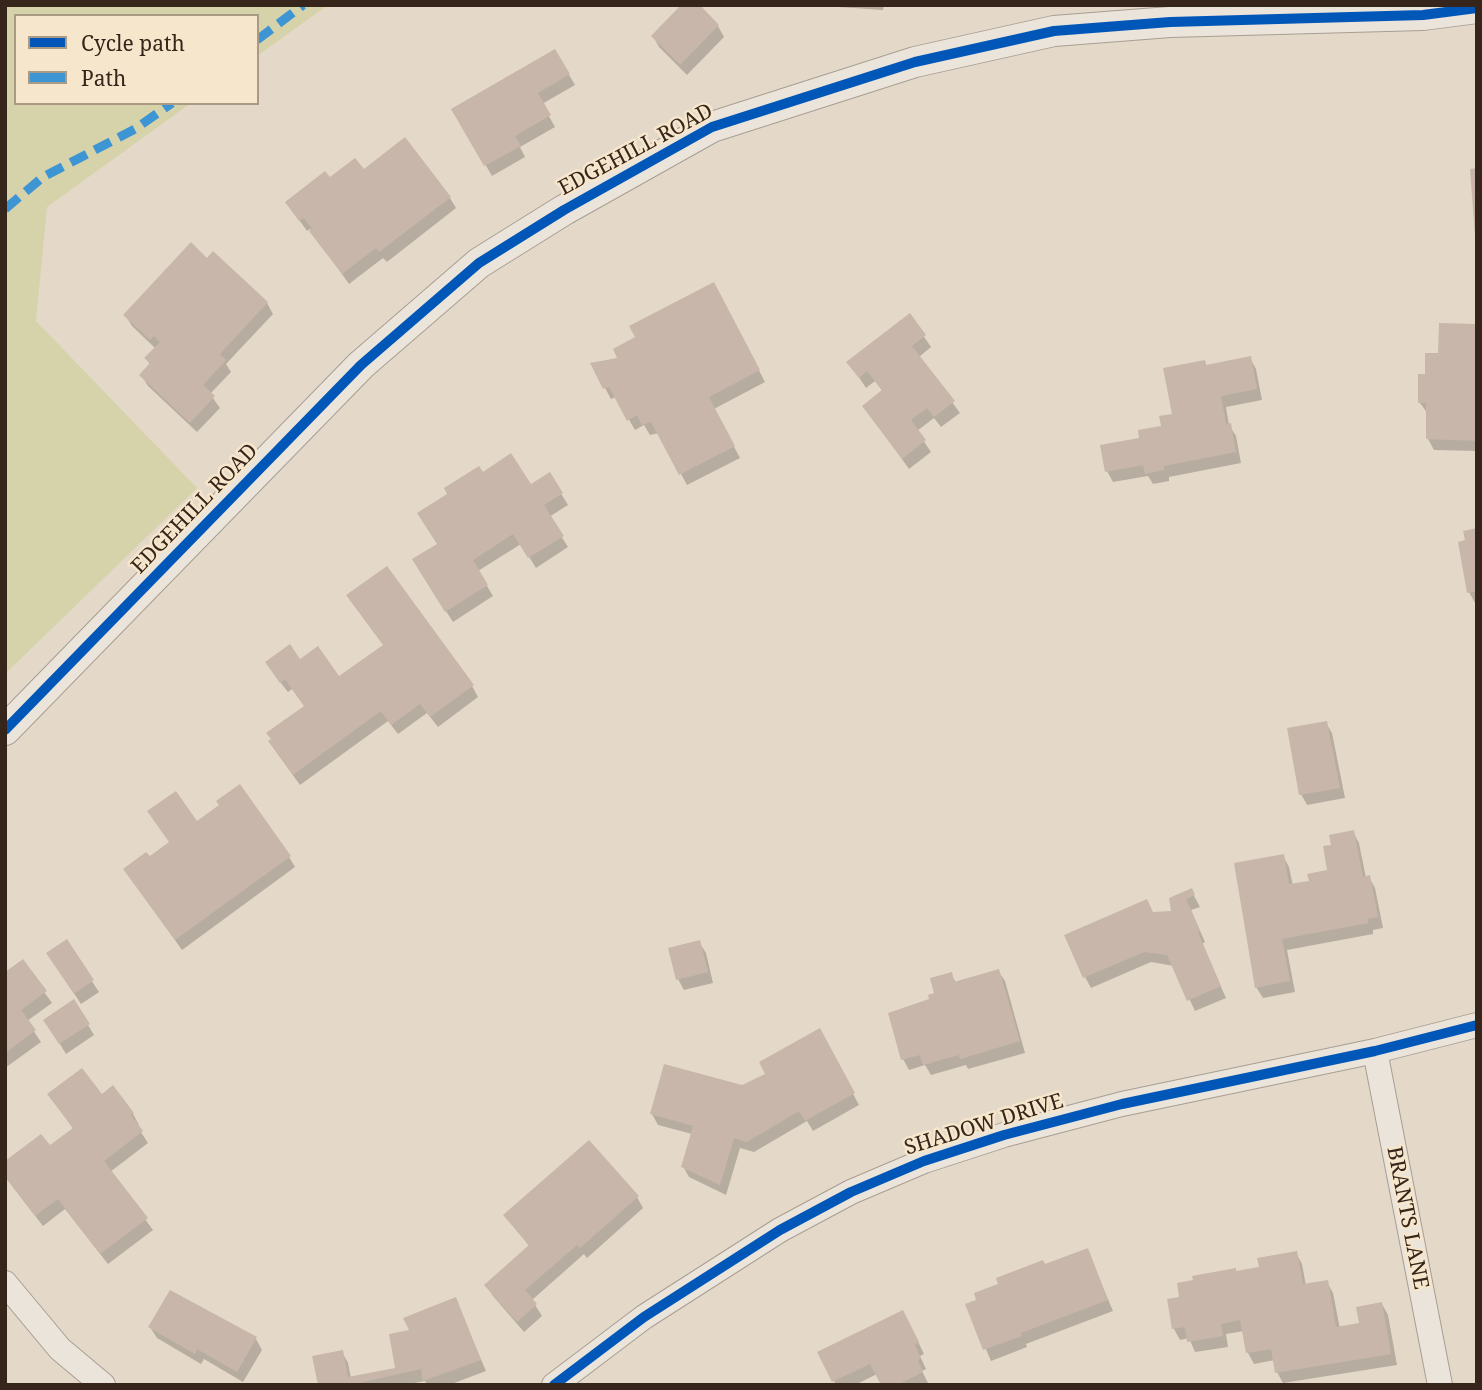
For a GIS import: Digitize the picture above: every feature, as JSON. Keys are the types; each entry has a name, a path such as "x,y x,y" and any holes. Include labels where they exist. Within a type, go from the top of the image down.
{"street":[{"name":"EDGEHILL ROAD","path":"5,730 361,366 479,263 564,210 712,127 915,62 1054,31 1170,22 1423,15 1477,8"},
{"name":"SHADOW DRIVE","path":"555,1385 644,1317 780,1230 851,1192 925,1161 1004,1135 1122,1104 1375,1051 1477,1025"},
{"name":"BRANTS LANE","path":"1375,1051 1440,1385"},
{"path":"5,1283 61,1349 103,1385"}],"shaded area":[{"path":"5,5 328,5 259,55 259,14 14,14 14,105 188,105 47,207 36,321 197,488 5,674"}],"building":[{"path":"681,5 700,5 719,25 680,65 651,36"},
{"path":"555,49 570,74 538,93 551,115 515,136 521,146 484,166 451,109"},
{"path":"405,137 451,197 379,252 376,248 342,274 309,231 312,229 304,218 299,221 285,202 325,171 330,177 355,158 364,169"},
{"path":"1477,168 1477,236 1475,236 1470,169"},
{"path":"191,242 207,258 213,251 268,302 220,354 226,360 203,385 215,396 190,423 139,375 150,363 144,358 160,342 154,336 150,340 123,315"},
{"path":"714,282 760,370 709,397 735,446 679,475 651,422 642,425 637,415 627,421 609,387 603,389 590,363 617,358 613,349 635,337 629,326"},
{"path":"910,313 926,335 912,346 955,401 934,417 927,408 911,420 926,440 902,459 862,406 882,390 867,371 859,378 846,362"},
{"path":"1439,323 1477,324 1477,441 1426,439 1426,403 1418,403 1418,374 1425,374 1425,353 1438,353"},
{"path":"1251,356 1257,389 1221,396 1226,424 1231,423 1236,452 1164,466 1164,470 1145,474 1143,465 1105,472 1100,445 1139,438 1138,430 1161,426 1159,416 1172,414 1163,368 1205,360 1206,365"},
{"path":"511,453 531,484 550,472 563,493 544,505 564,536 528,558 513,534 473,560 488,585 445,612 412,559 437,544 417,513 447,494 444,488 479,466 483,472"},
{"path":"1477,528 1477,591 1467,593 1458,542 1465,540 1463,531"},
{"path":"387,566 474,685 430,717 420,704 391,725 381,711 293,775 268,741 271,739 266,733 304,706 285,679 280,683 265,662 290,644 300,659 318,646 339,676 383,645 346,595"},
{"path":"1327,721 1340,788 1299,795 1287,728"},
{"path":"240,784 291,856 175,940 123,869 146,852 150,856 169,842 147,811 176,791 197,821 219,805 216,801"},
{"path":"1354,830 1363,877 1370,875 1378,917 1368,919 1368,923 1282,939 1290,981 1255,988 1234,863 1284,854 1289,884 1309,881 1307,874 1327,870 1323,846 1331,845 1329,835"},
{"path":"1192,888 1195,895 1186,899 1221,986 1187,1001 1167,955 1144,952 1083,978 1064,935 1147,899 1153,912 1171,911 1169,898"},
{"path":"67,939 94,980 74,994 46,953"},
{"path":"700,940 708,972 676,980 668,948"},
{"path":"23,959 47,991 21,1010 36,1030 5,1053 5,972"},
{"path":"999,969 1020,1041 960,1059 959,1055 923,1065 920,1055 901,1060 888,1013 929,999 928,995 934,993 930,978 952,972 954,982"},
{"path":"74,999 90,1024 59,1044 43,1020"},
{"path":"820,1028 855,1093 805,1121 799,1111 747,1142 734,1138 720,1185 681,1167 693,1126 650,1114 664,1064 742,1085 765,1074 759,1062"},
{"path":"82,1068 102,1094 113,1085 134,1113 131,1115 143,1131 104,1161 148,1218 100,1254 58,1199 35,1216 5,1177 5,1161 41,1134 50,1145 73,1128 47,1094"},
{"path":"589,1140 639,1196 580,1248 577,1245 525,1290 537,1304 517,1322 484,1285 529,1245 503,1215"},
{"path":"1088,1248 1108,1300 983,1350 965,1304 976,1300 974,1293 998,1284 996,1278 1043,1260 1045,1264"},
{"path":"1297,1251 1303,1284 1328,1280 1336,1327 1359,1323 1356,1307 1382,1302 1391,1354 1275,1373 1271,1349 1246,1353 1240,1320 1221,1324 1223,1336 1187,1342 1185,1327 1172,1329 1167,1299 1179,1297 1177,1283 1193,1280 1192,1276 1259,1267 1257,1258"},
{"path":"170,1290 257,1337 237,1372 197,1349 195,1354 148,1327"},
{"path":"456,1297 481,1360 423,1381 421,1369 351,1385 318,1385 312,1356 343,1350 348,1377 395,1368 389,1334 409,1330 403,1318"},
{"path":"903,1310 919,1342 915,1345 923,1372 897,1385 881,1385 870,1364 832,1382 817,1352"}],"marked path":[{"path":"259,38 303,5"},
{"path":"5,209 43,177 135,129 169,105"}],"cycle path":[{"path":"5,730 361,365 479,263 564,210 712,127 915,62 1054,31 1170,22 1423,15 1477,8"},
{"path":"554,1385 644,1317 780,1230 851,1192 924,1161 1004,1135 1122,1104 1375,1051 1477,1025"}]}
